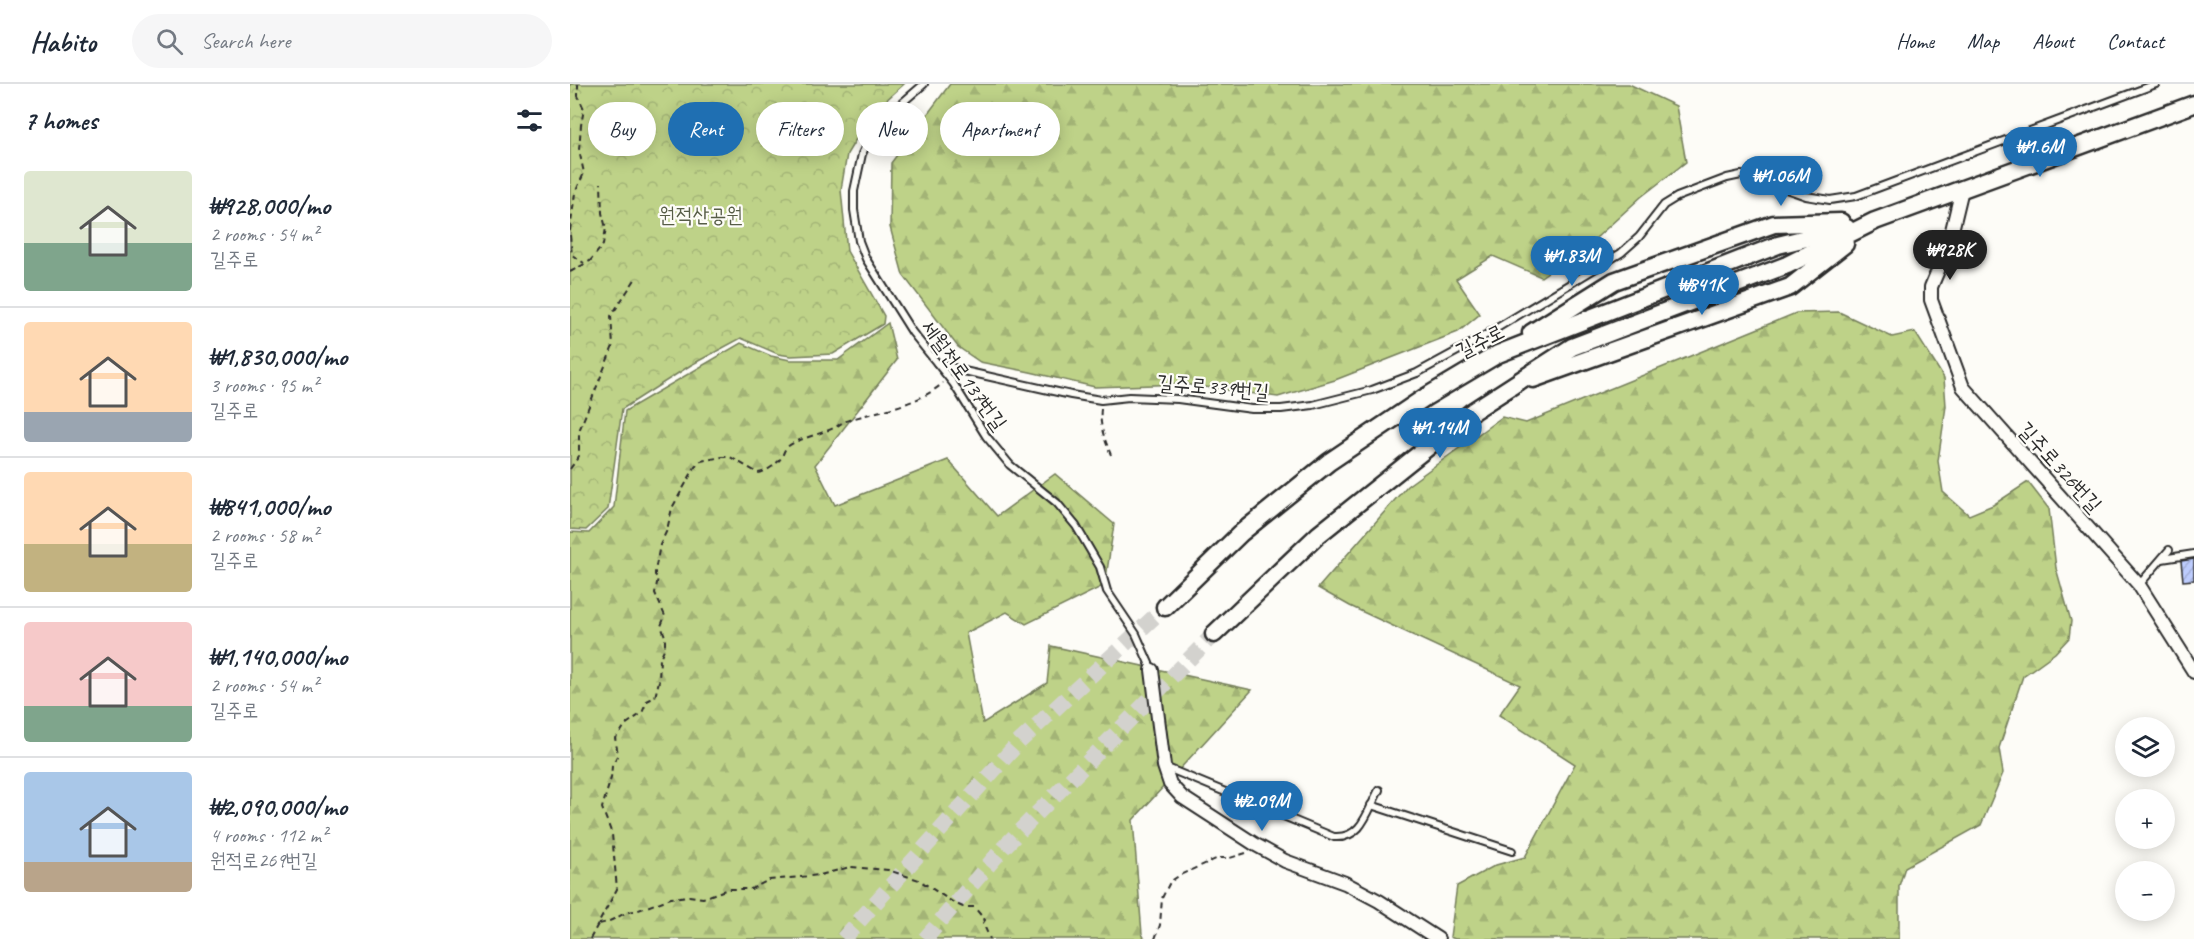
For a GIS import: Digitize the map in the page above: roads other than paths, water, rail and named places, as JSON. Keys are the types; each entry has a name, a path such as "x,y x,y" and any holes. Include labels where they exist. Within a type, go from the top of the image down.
{"main road":[{"name":"길주로","path":"1165,607 1241,533 1329,462 1424,398 1498,354 1778,244 1875,221 2194,104"},
{"path":"1498,354 1614,281 1667,262 1774,225 1875,221"},
{"path":"1214,634 1318,535 1473,411 1507,389 1790,287 1875,221"}],"street":[{"name":"길주로326번길","path":"1962,189 1947,247 1931,287 1931,300 1956,373 1963,387 2139,585 2194,672"},
{"path":"1152,670 1158,735 1164,766 1170,784 1182,797 1256,845 1285,861 1345,883 1379,901 1438,939"}],"lane":[{"name":"세월천로137번길","path":"924,84 881,121 870,136 857,171 854,191 854,210 859,241 870,268 912,332 948,377 992,443 1010,465 1057,503 1076,526 1100,567 1107,591 1140,642 1152,670"},
{"name":"길주로339번길","path":"937,363 964,371 1101,400 1129,397 1168,399 1252,409 1281,409 1313,405 1372,390 1416,373 1474,342 1621,253 1639,237 1664,205 1677,197 1726,178 1741,175 1752,177 1806,196 1830,200 1856,196 2156,84"},
{"path":"2139,585 2169,550"},
{"path":"2161,559 2194,554"},
{"path":"1164,766 1334,837 1346,838 1354,833 1378,790"},
{"path":"1371,805 1512,851"}],"tunnel":[{"path":"843,939 1019,742 1165,607"},
{"path":"925,939 1004,847 1214,634"}],"park label":[{"name":"원적산공원","path":"701,215"}]}
